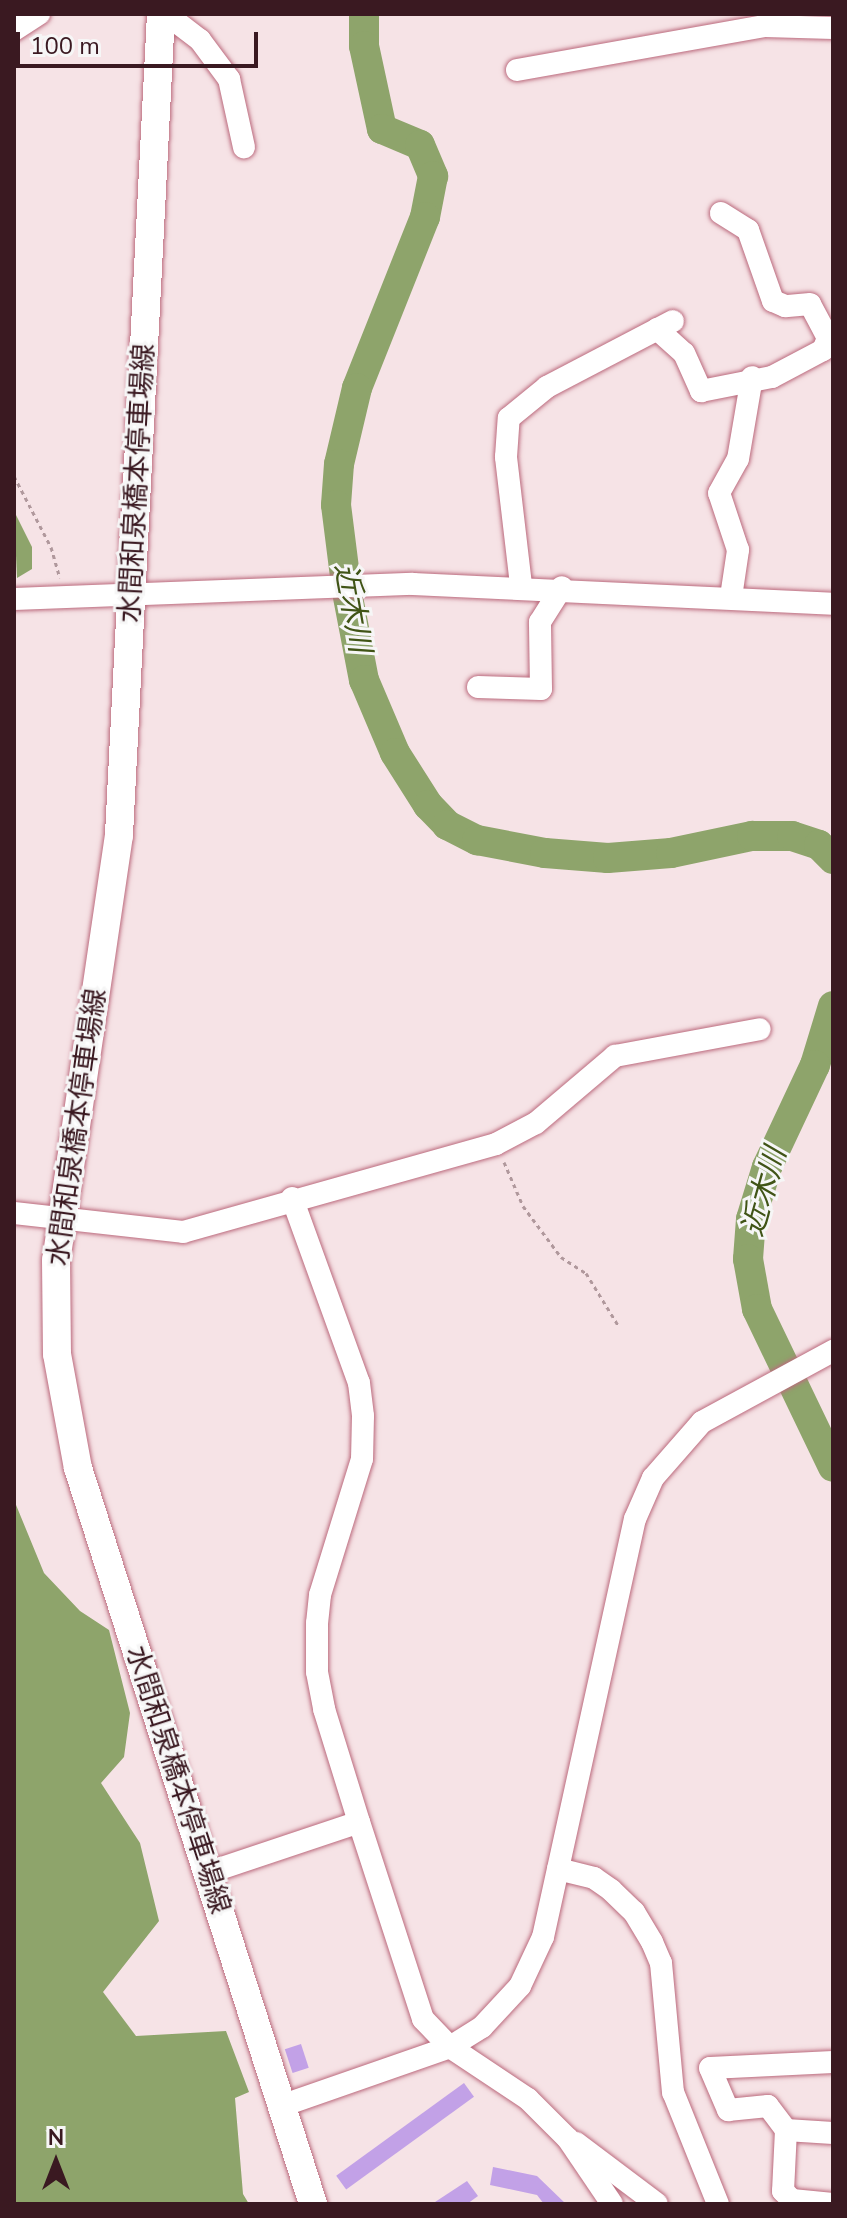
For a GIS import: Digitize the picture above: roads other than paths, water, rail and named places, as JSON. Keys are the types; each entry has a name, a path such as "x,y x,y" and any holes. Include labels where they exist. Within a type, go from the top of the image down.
{"main road":[{"name":"水間和泉橋本停車場線","path":"163,14 116,862 61,1219 55,1324 72,1445 313,2204"}],"street":[{"path":"14,30 39,14"},
{"path":"163,14 200,40 229,79 244,147"},
{"path":"517,70 765,26 833,28"},
{"path":"521,585 506,457 509,418 547,387 665,325 684,353 701,391 752,377 772,377 823,350 828,338 810,304 785,306 773,301 748,230 721,213"},
{"path":"731,597 738,550 719,493 738,459 752,377"},
{"path":"14,599 413,584 521,585 833,604"},
{"path":"478,687 541,689 540,622 562,587"},
{"path":"14,1213 183,1232 292,1198 319,1197 424,1161 496,1144 536,1123 615,1056 760,1029"},
{"path":"292,1198 359,1383 363,1416 362,1459 320,1595 317,1672 324,1709 423,2019 450,2047 506,2082 568,2139 657,2204"},
{"path":"281,2106 450,2047 482,2027 520,1986 543,1937 635,1519 653,1478 677,1447 730,1405 832,1351"},
{"path":"207,1873 359,1822"},
{"path":"558,1869 594,1878 611,1890 634,1912 652,1942 661,1963 673,2092 718,2204"},
{"path":"833,2062 710,2068 728,2110 768,2106 786,2130 783,2191 792,2200 833,2204"},
{"path":"786,2130 833,2133"},
{"path":"568,2139 612,2204"}],"waterway":[{"name":"近木川","path":"364,14 364,46 382,129 420,145 433,176 425,217 357,388 339,464 336,505 347,592 364,680 395,753 428,805 447,825 477,840 545,853 608,858 671,853 752,836 792,836 819,845 833,859"},
{"name":"近木川","path":"833,1006 815,1065 767,1167 751,1219 748,1259 757,1309 833,1467"}]}
